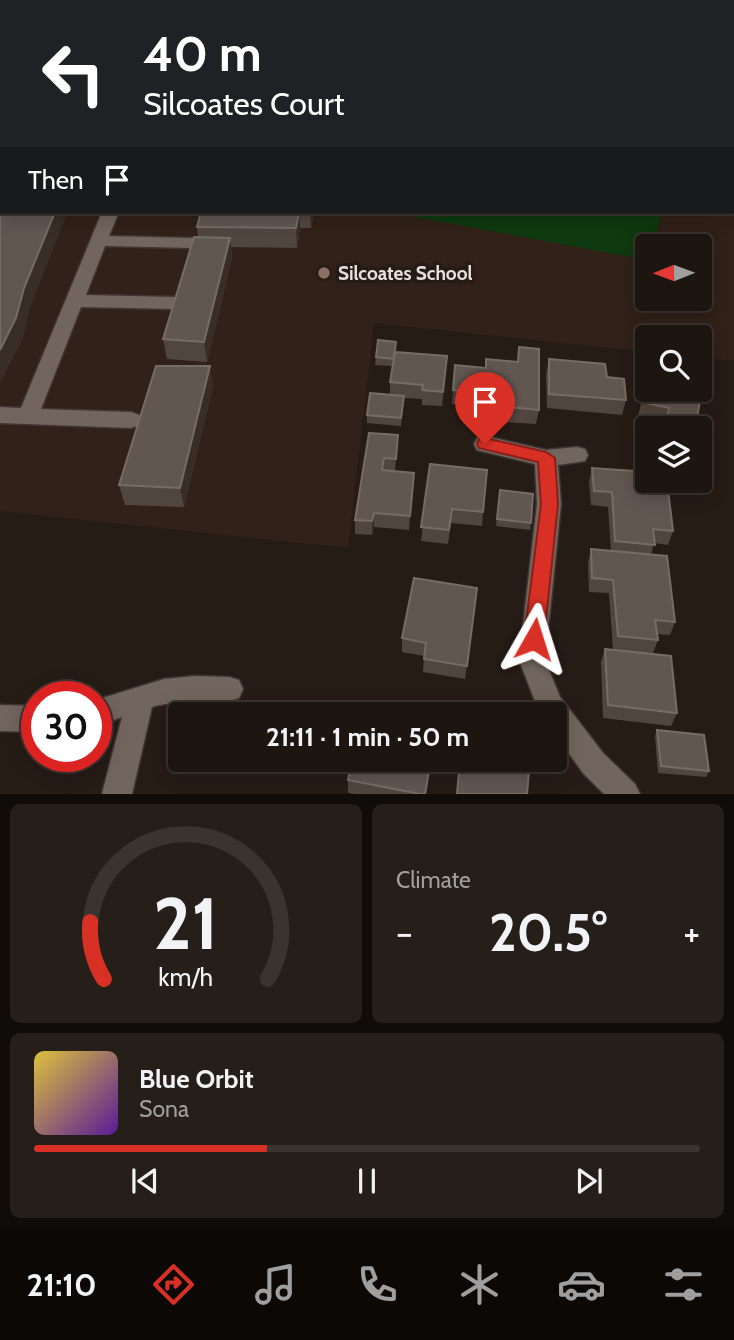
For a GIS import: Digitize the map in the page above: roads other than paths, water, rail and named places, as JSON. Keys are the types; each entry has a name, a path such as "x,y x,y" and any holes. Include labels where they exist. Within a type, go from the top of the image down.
{"street":[{"path":"28,416 109,214"},
{"path":"99,241 193,243"},
{"path":"75,301 174,303"},
{"path":"0,415 131,419"},
{"path":"485,444 546,458 577,455"},
{"path":"546,458 550,504 532,660 550,705 593,763 625,794"},
{"path":"112,708 164,691 229,689"},
{"path":"117,794 140,699"},
{"path":"0,718 21,719"}],"place":[{"name":"Silcoates School","path":"324,273"}]}
